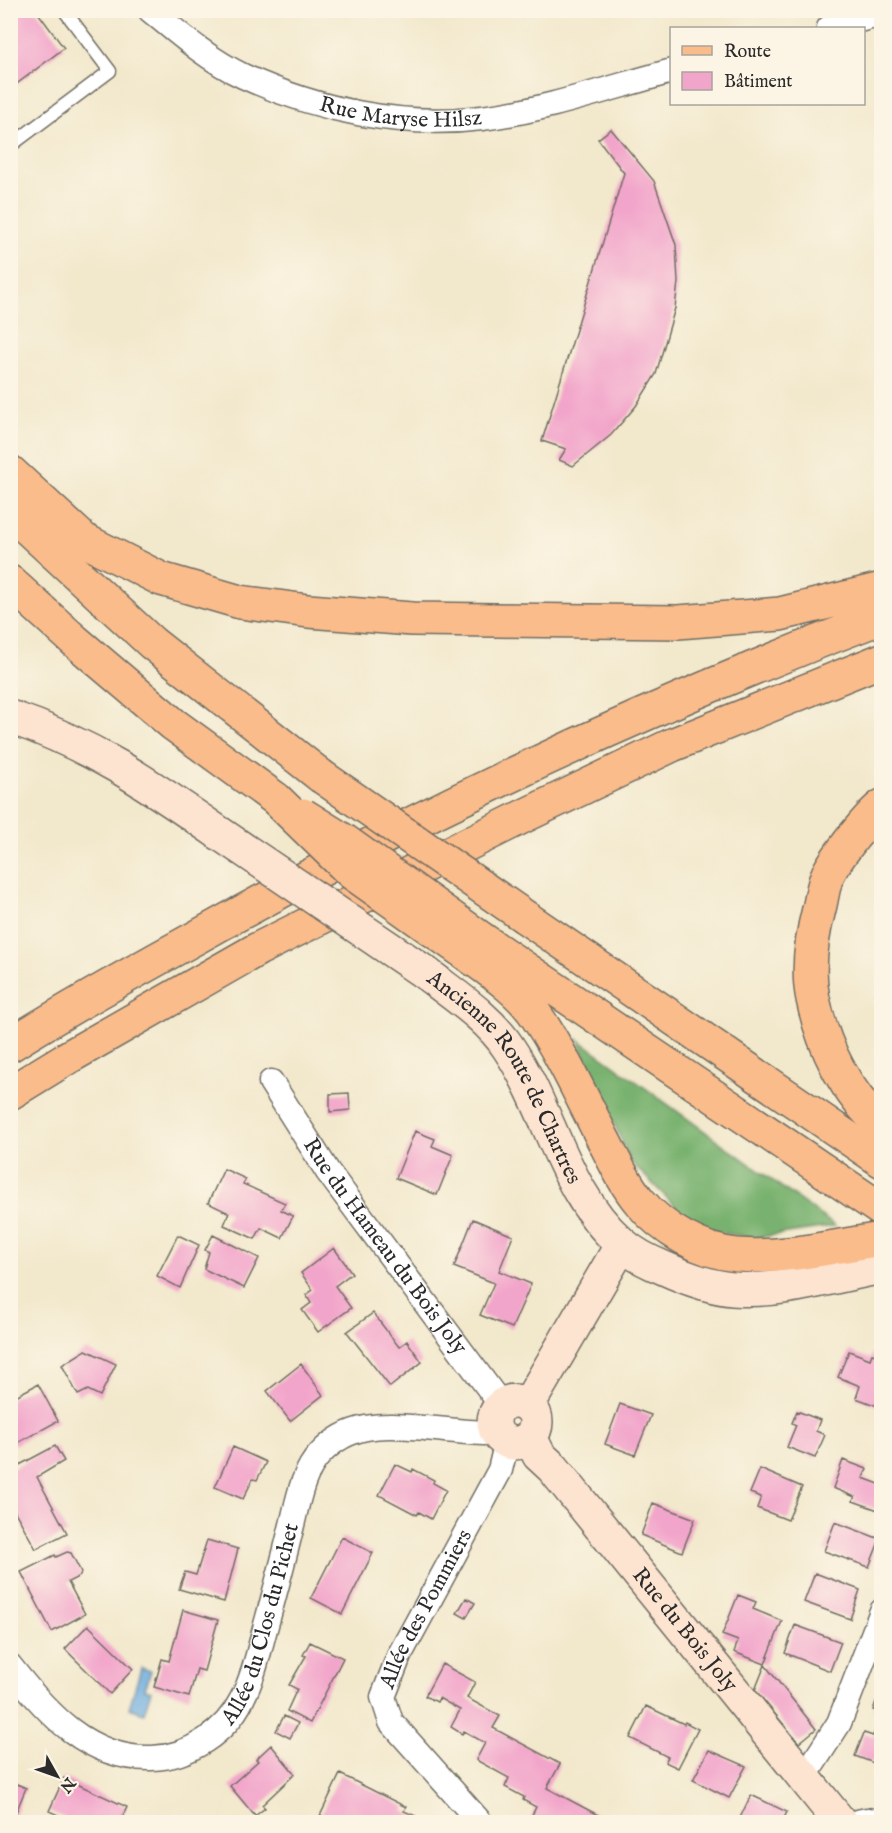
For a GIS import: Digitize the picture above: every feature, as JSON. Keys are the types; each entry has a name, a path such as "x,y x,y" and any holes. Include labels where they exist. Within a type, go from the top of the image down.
{"main road":[{"path":"10,472 84,540 161,579 240,602 412,619 678,622 780,614 882,589"},
{"path":"10,512 152,643 321,776 882,1161"},
{"path":"10,582 173,724 276,798 351,872 474,946 882,1210"},
{"path":"10,1044 262,901 437,810 618,726 882,616"},
{"path":"10,1093 77,1052 258,949 526,815 672,745 850,671 882,660"},
{"name":"Ancienne Route de Chartres","path":"10,717 40,727 104,757 152,787 427,974 477,1013 507,1045 526,1076 574,1180 589,1207 622,1244 647,1261 705,1284 733,1289 762,1289 797,1284 882,1267"},
{"path":"882,806 875,810 847,845 827,875 815,925 811,966 813,998 842,1078 865,1111 882,1125"},
{"path":"474,946 501,979 532,1010 559,1051 620,1172 640,1202 660,1222 681,1236 709,1249 735,1255 795,1253 882,1239"},
{"path":"10,1021 61,1013"},
{"path":"512,1424 622,1244"},
{"name":"Rue du Bois Joly","path":"512,1424 553,1468 840,1822"}],"street":[{"name":"Rue Maryse Hilsz","path":"150,10 183,37 243,75 345,111 391,119 433,122 482,118 546,105 670,72"},
{"path":"833,27 882,14"},
{"name":"Rue du Hameau du Bois Joly","path":"271,1082 328,1172 512,1424"},
{"name":"Allée du Clos du Pichet","path":"10,1666 52,1715 94,1746 109,1753 138,1758 155,1758 180,1754 198,1746 231,1716 242,1700 251,1677 276,1590 302,1485 320,1454 346,1435 363,1427 382,1425 484,1433 512,1424"},
{"name":"Allée des Pommiers","path":"480,1822 391,1722 382,1696 399,1656 500,1470 512,1424"},
{"path":"805,1776 838,1723 882,1611"},
{"path":"857,1822 867,1820 881,1822"}],"lane":[{"path":"10,146 110,71 64,10"}],"green space":[{"path":"578,1039 835,1226 754,1238 698,1229 630,1161"}],"water":[{"path":"141,1668 151,1671 145,1689 151,1691 144,1713 129,1708"}],"building":[{"path":"10,10 36,10 64,48 10,89"},
{"path":"611,129 654,181 676,245 678,282 675,308 656,374 636,406 611,435 573,466 559,460 566,449 542,441 624,173 598,139"},
{"path":"349,1093 350,1110 330,1112 330,1094"},
{"path":"415,1131 435,1139 432,1146 453,1155 437,1195 396,1178"},
{"path":"224,1169 246,1179 243,1184 285,1203 281,1210 293,1216 282,1238 261,1228 255,1239 224,1225 229,1213 208,1203"},
{"path":"473,1219 513,1236 499,1271 531,1284 512,1328 480,1315 494,1283 454,1267"},
{"path":"178,1235 199,1245 180,1288 157,1276"},
{"path":"213,1235 259,1258 244,1288 204,1269 209,1252 205,1250"},
{"path":"334,1248 352,1273 335,1286 351,1308 318,1332 302,1310 311,1303 306,1295 313,1290 301,1273"},
{"path":"373,1313 399,1347 407,1341 422,1362 390,1387 347,1332"},
{"path":"86,1350 116,1364 100,1396 88,1390 78,1395 62,1365"},
{"path":"849,1351 870,1359 872,1354 882,1357 880,1407 856,1398 860,1386 838,1377"},
{"path":"301,1364 323,1395 290,1421 267,1391"},
{"path":"38,1384 58,1421 14,1445 10,1438 10,1399"},
{"path":"620,1404 651,1415 635,1455 605,1444"},
{"path":"797,1411 820,1420 816,1431 825,1435 815,1458 787,1447 796,1425 792,1423"},
{"path":"55,1446 64,1461 37,1477 67,1533 36,1549 10,1503 10,1470"},
{"path":"233,1447 266,1462 257,1480 253,1479 243,1499 215,1487"},
{"path":"843,1460 867,1469 863,1478 882,1485 882,1507 880,1506 878,1510 853,1501 855,1497 833,1488"},
{"path":"395,1464 412,1472 413,1469 434,1480 433,1483 446,1490 431,1519 419,1512 417,1515 379,1495"},
{"path":"760,1469 802,1487 788,1520 757,1508 761,1497 750,1493"},
{"path":"653,1503 695,1519 682,1552 641,1535"},
{"path":"835,1522 880,1539 869,1567 824,1551"},
{"path":"342,1537 373,1553 342,1614 311,1598"},
{"path":"207,1540 238,1549 224,1602 179,1589 185,1572 196,1575"},
{"path":"67,1552 71,1553 81,1572 80,1576 68,1582 85,1614 52,1632 21,1572 55,1555 56,1557"},
{"path":"815,1573 860,1590 850,1619 804,1602"},
{"path":"738,1595 756,1602 753,1609 782,1621 765,1664 734,1652 738,1641 722,1635"},
{"path":"466,1598 475,1603 466,1618 457,1613"},
{"path":"183,1610 218,1620 204,1671 197,1669 189,1697 154,1687 162,1659 169,1661"},
{"path":"88,1625 133,1669 110,1694 65,1649"},
{"path":"795,1625 841,1642 830,1671 785,1653"},
{"path":"310,1642 343,1658 310,1723 287,1711 297,1689 289,1685 306,1656 303,1655"},
{"path":"442,1664 475,1682 467,1698 500,1716 493,1728 560,1764 547,1788 611,1822 536,1822 530,1819 536,1807 523,1800 524,1797 505,1787 509,1778 476,1760 485,1743 464,1731 462,1734 451,1727 460,1710 439,1698 437,1702 425,1696"},
{"path":"765,1665 816,1729 799,1743 755,1690"},
{"path":"882,1688 882,1713 873,1710"},
{"path":"646,1706 698,1729 678,1768 665,1762 668,1757 630,1738"},
{"path":"881,1714 882,1766 855,1756 864,1733 873,1736"},
{"path":"284,1716 298,1723 290,1738 276,1731"},
{"path":"271,1745 295,1774 262,1805 265,1808 255,1816 230,1786 258,1761 256,1759"},
{"path":"709,1750 746,1766 729,1798 693,1780"},
{"path":"340,1774 406,1807 404,1811 429,1822 333,1822 320,1816"},
{"path":"64,1778 127,1807 120,1822 73,1822 49,1811"},
{"path":"10,1781 26,1788 12,1822 10,1822"},
{"path":"751,1795 787,1812 782,1822 738,1822"}]}
